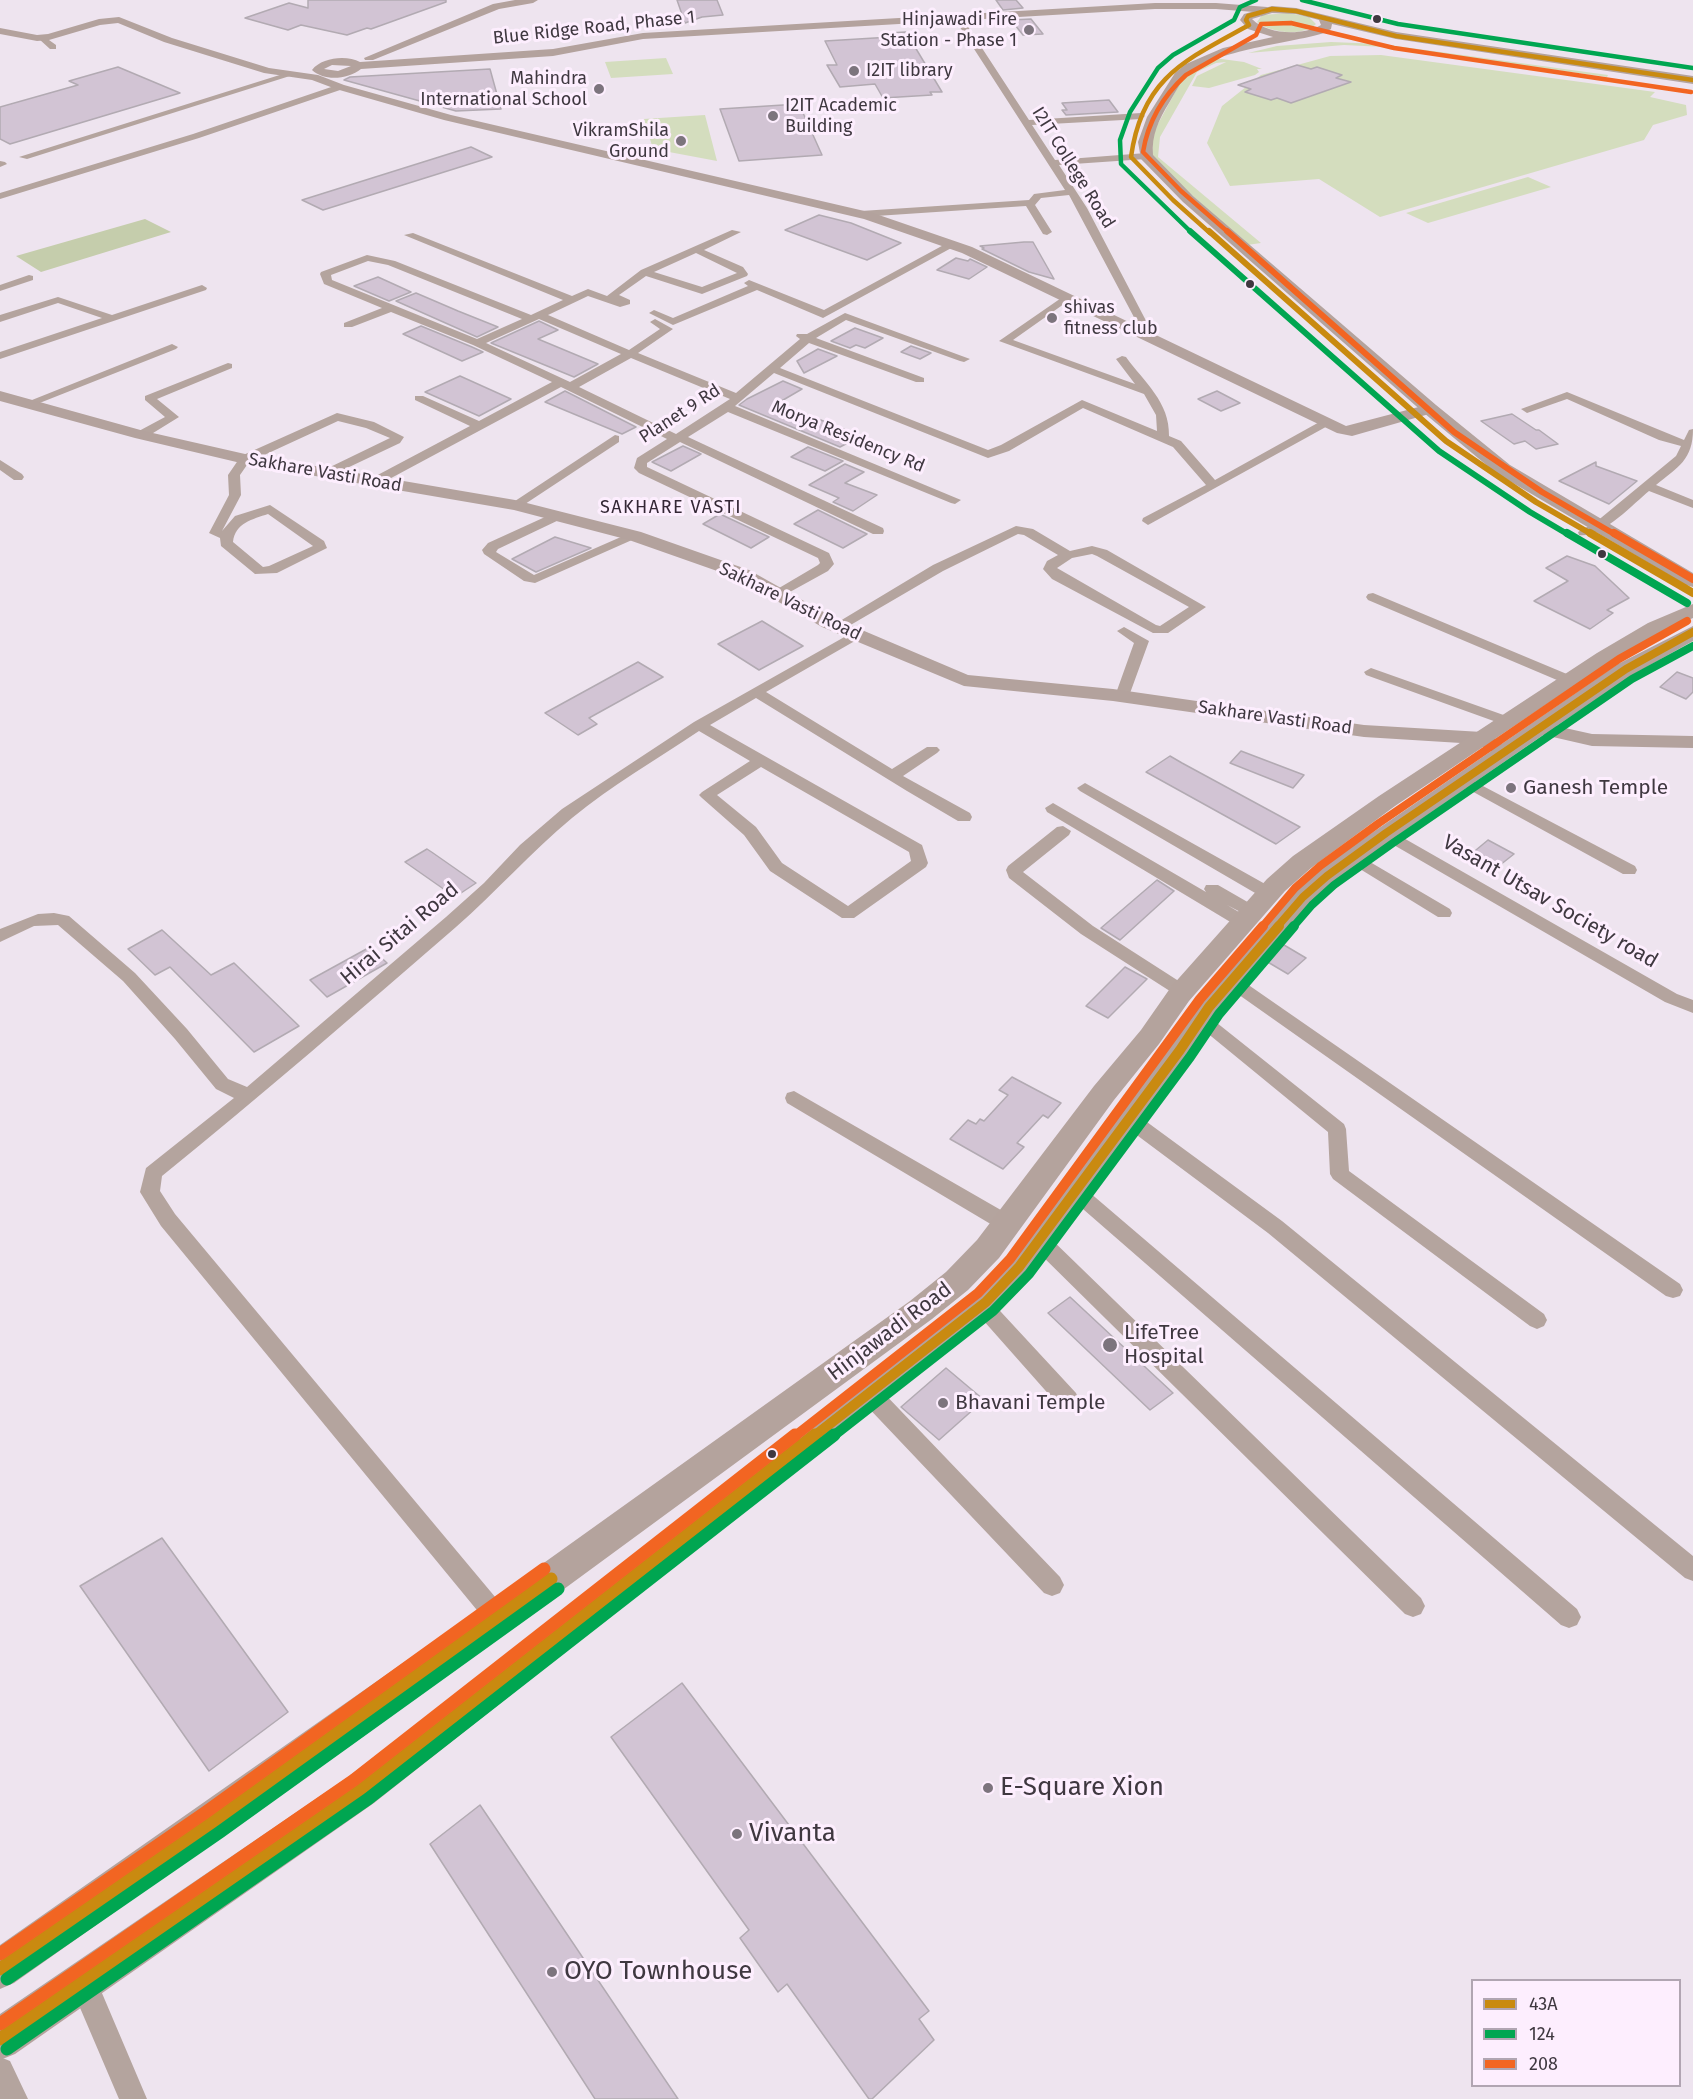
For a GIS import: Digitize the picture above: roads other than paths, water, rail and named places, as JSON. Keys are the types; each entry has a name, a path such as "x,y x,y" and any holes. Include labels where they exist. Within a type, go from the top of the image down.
{"main road":[{"path":"1267,10 1280,0"},
{"path":"1303,0 1328,23 1326,28 1227,51 1190,67 1179,76 1148,116 1132,142 1139,156 1173,200 1413,413 1487,472 1584,532 1693,593"},
{"path":"1248,24 1248,15 1267,10 1293,10 1403,37 1693,82"},
{"path":"1248,24 1265,32 1401,40 1693,82"},
{"path":"1148,116 1167,75 1179,65 1248,24"},
{"path":"1139,156 1430,409 1503,469 1693,581"},
{"name":"Hinjawadi Road","path":"0,1969 204,1828 498,1618 921,1310 957,1281 988,1249 1104,1093 1150,1037 1182,991 1254,909 1302,862 1333,838 1498,737 1569,680 1655,627 1693,610"},
{"path":"0,2040 361,1790 982,1305 1019,1267 1201,1019 1303,897 1353,857 1462,780 1498,737 1538,728 1626,669 1693,632"}],"street":[{"path":"353,65 492,3 509,0"},
{"path":"319,75 318,70 321,66 353,65 496,6 521,0 533,0"},
{"name":"Blue Ridge Road, Phase 1","path":"959,20 1174,5 1267,10"},
{"path":"950,7 959,20"},
{"name":"Blue Ridge Road, Phase 1","path":"353,65 565,55 605,50 646,39 1189,8 1224,13 1248,24"},
{"path":"0,31 42,37 60,35 99,22 119,20 168,40 265,70 289,75 319,75 340,87 448,117 861,214 951,244 1067,297 1343,430 1352,431 1430,409"},
{"name":"I2IT College Road","path":"959,20 1072,192 1149,336"},
{"path":"42,37 53,47"},
{"path":"24,157 289,75"},
{"path":"0,196 196,136 340,87"},
{"path":"1027,123 1148,116"},
{"path":"1053,163 1139,156"},
{"path":"861,214 1029,203 1034,202 1037,196 1072,192"},
{"path":"1029,203 1047,232"},
{"path":"477,343 588,292 623,303 612,295 645,272 736,232"},
{"path":"409,236 571,299"},
{"name":"Planet 9 Rd","path":"779,594 823,568 827,564 824,556 640,468 641,461 727,407 773,369 815,325 951,244"},
{"path":"645,272 702,291 743,274 743,271 697,250"},
{"path":"738,398 534,316 391,263 367,258 325,274 328,282 477,343 879,531"},
{"path":"0,288 29,278"},
{"path":"736,278 758,286 815,325 920,380"},
{"path":"376,482 479,426 630,354 668,329 655,317 673,322 758,286"},
{"path":"0,356 202,288"},
{"path":"1067,297 1005,341 1148,392"},
{"path":"0,319 58,300 112,318"},
{"path":"348,325 391,308"},
{"path":"815,325 845,316 964,359"},
{"path":"28,404 172,347"},
{"path":"1122,359 1148,392 1162,415 1163,436"},
{"path":"141,435 172,417 149,398 228,366"},
{"path":"773,369 988,454 1005,448 1082,403 1177,444 1213,486"},
{"path":"1527,409 1567,395 1650,432 1686,444"},
{"name":"Sakhare Vasti Road","path":"0,396 141,435 245,459 515,505 635,536 743,574 837,627 964,681 1122,696 1364,731 1498,737"},
{"path":"419,398 479,426"},
{"name":"Morya Residency Rd","path":"727,407 955,500"},
{"path":"1578,413 1687,460"},
{"path":"227,536 215,533 235,495 234,475 245,459 337,417 370,424 398,437 396,441 328,473"},
{"path":"1148,521 1327,423"},
{"path":"1687,460 1686,444 1693,433"},
{"path":"515,505 615,439"},
{"path":"1584,532 1601,525 1647,486 1687,460"},
{"path":"0,464 18,477"},
{"path":"1647,486 1693,504"},
{"path":"270,509 319,544 320,548 272,570 260,571 226,543 227,536 240,519 270,509"},
{"path":"556,516 493,546 489,550 491,554 529,578 535,579 635,536"},
{"path":"837,627 938,568 1016,530 1028,532 1068,555 1092,550 1102,553 1199,607 1158,631 1057,576 1050,569 1052,564 1068,555"},
{"path":"1373,597 1569,680"},
{"path":"1122,696 1142,641 1124,631"},
{"name":"Hirai Sitai Road","path":"498,1618 168,1220 150,1192 153,1173 251,1094 452,921 490,887 526,849 568,813 699,725 855,635"},
{"path":"1371,672 1498,737"},
{"path":"756,693 964,817"},
{"path":"699,725 916,849 920,863 848,914 776,867 750,831 707,795 760,761"},
{"path":"1538,728 1592,740 1693,742"},
{"path":"892,776 932,750"},
{"path":"1462,780 1629,870"},
{"path":"1085,788 1254,909"},
{"path":"1053,808 1254,909"},
{"path":"1095,821 1254,909"},
{"path":"1063,831 1014,870 1015,874 1087,930 1182,991"},
{"name":"Vasant Utsav Society road","path":"1386,833 1671,998 1693,1007"},
{"path":"1353,857 1444,914"},
{"path":"0,936 28,920 53,918 63,920 129,977 181,1034 222,1084 242,1094 251,1094"},
{"path":"1231,981 1672,1290"},
{"path":"1201,1019 1337,1129 1340,1174 1537,1320"},
{"path":"794,1098 1006,1223"},
{"path":"1129,1119 1275,1227 1693,1570"},
{"path":"1076,1191 1569,1617"},
{"path":"1039,1240 1413,1606"},
{"path":"982,1305 1068,1400"},
{"path":"870,1394 1052,1586"},
{"path":"83,1982 133,2099"},
{"path":"0,2071 14,2099"}],"place":[{"name":"Hinjawadi Fire Station - Phase 1","path":"1029,30"},
{"name":"I2IT library","path":"854,71"},
{"name":"Mahindra International School","path":"599,89"},
{"name":"I2IT Academic Building","path":"773,116"},
{"name":"VikramShila Ground","path":"681,141"},
{"name":"shivas fitness club","path":"1052,318"},
{"name":"Ganesh Temple","path":"1511,788"},
{"name":"LifeTree Hospital","path":"1110,1345"},
{"name":"Bhavani Temple","path":"943,1403"},
{"name":"E-Square Xion","path":"988,1788"},
{"name":"Vivanta","path":"737,1834"},
{"name":"OYO Townhouse","path":"552,1972"}],"district":[{"name":"SAKHARE VASTI","path":"671,508"}]}
